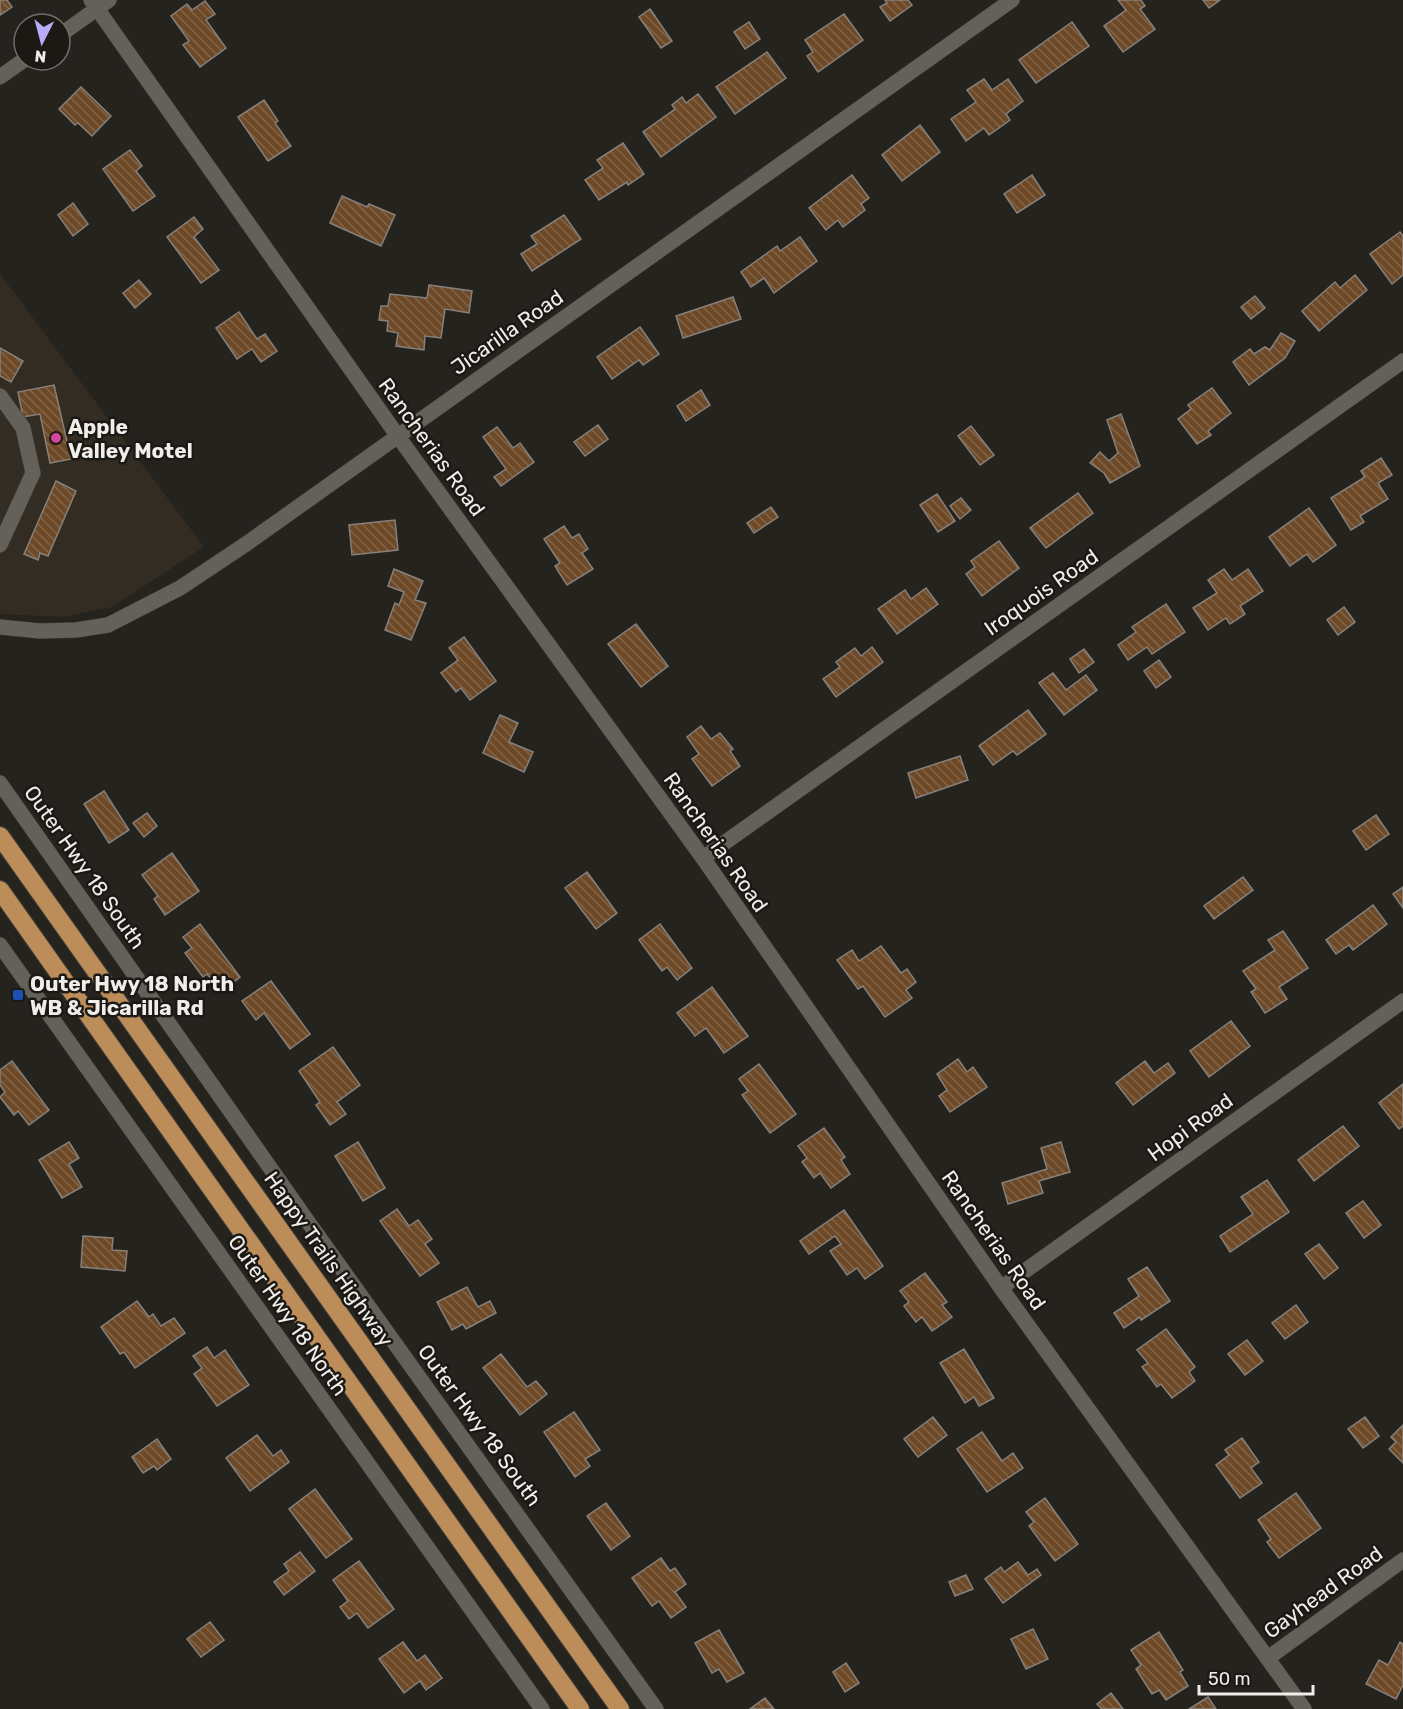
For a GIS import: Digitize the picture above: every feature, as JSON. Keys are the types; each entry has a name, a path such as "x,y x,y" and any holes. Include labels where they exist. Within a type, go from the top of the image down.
{"main road":[{"name":"Happy Trails Highway","path":"0,836 620,1709"},
{"path":"0,890 580,1709"}],"street":[{"name":"Jicarilla Road","path":"0,627 40,631 76,630 108,625 180,588 246,544 1012,0"},
{"name":"Rancherias Road","path":"99,3 397,435 703,858 1001,1288 1304,1709"},
{"path":"72,24 99,3"},
{"name":"Iroquois Road","path":"703,858 1403,361"},
{"path":"0,396 22,428 33,473 0,545"},
{"name":"Outer Hwy 18 South","path":"0,783 311,1226 656,1709"},
{"name":"Outer Hwy 18 North","path":"0,945 542,1709"},
{"name":"Hopi Road","path":"1001,1288 1403,1001"},
{"name":"Gayhead Road","path":"1268,1658 1403,1560"}],"shaded area":[{"path":"0,274 204,547 112,607 63,617 0,614"}],"building":[{"path":"0,0 7,0 12,7 0,15"},
{"path":"885,0 908,0 912,5 890,21 880,7 887,3"},
{"path":"1118,0 1141,0 1145,6 1140,9 1155,29 1123,52 1104,26 1126,10"},
{"path":"1203,0 1220,0 1209,8"},
{"path":"205,1 215,14 206,20 226,48 200,67 183,45 189,41 171,16 187,4 192,10"},
{"path":"650,9 672,41 661,48 639,17"},
{"path":"844,14 863,40 818,72 807,56 813,52 805,40"},
{"path":"749,22 760,39 745,49 734,32"},
{"path":"1072,22 1089,46 1036,83 1019,60"},
{"path":"767,52 786,78 735,114 716,87"},
{"path":"984,79 992,90 1008,79 1023,101 1006,114 1010,120 989,135 984,128 966,141 951,119 976,102 967,90"},
{"path":"81,87 111,116 92,136 78,123 75,125 59,109"},
{"path":"698,94 716,117 661,157 643,132 675,109 672,105 682,97 686,103"},
{"path":"264,100 278,121 275,123 291,146 268,161 238,117"},
{"path":"920,125 940,152 902,181 882,155"},
{"path":"623,143 644,174 599,200 585,180 603,168 597,160"},
{"path":"130,150 142,166 136,171 155,196 133,211 103,169"},
{"path":"852,175 869,198 861,204 865,210 843,227 838,220 826,230 809,208"},
{"path":"1032,175 1045,195 1017,213 1004,194"},
{"path":"342,196 367,207 369,204 395,215 381,246 330,223"},
{"path":"73,203 88,224 73,236 58,215"},
{"path":"564,215 581,239 532,271 521,254 537,244 531,236"},
{"path":"194,217 203,229 194,237 219,270 201,283 167,237"},
{"path":"1400,232 1403,236 1403,275 1392,284 1370,254"},
{"path":"800,237 817,261 774,293 764,278 751,287 741,272 777,246 780,251"},
{"path":"1355,275 1367,290 1319,331 1302,311 1335,282 1340,288"},
{"path":"139,280 151,294 135,308 123,293"},
{"path":"429,285 472,291 469,313 445,309 441,338 425,336 424,350 396,346 398,333 387,331 388,321 379,320 381,306 388,306 390,294 427,298"},
{"path":"1255,296 1265,308 1251,319 1241,307"},
{"path":"733,297 741,319 683,338 676,316"},
{"path":"239,312 257,339 265,334 277,351 261,362 252,349 237,359 216,328"},
{"path":"640,327 659,354 643,365 639,360 612,379 597,357"},
{"path":"1281,333 1295,341 1285,358 1249,385 1233,362 1250,349 1254,354 1265,347 1270,350"},
{"path":"0,348 23,361 11,382 0,376"},
{"name":"Apple Valley Motel","path":"54,385 71,459 50,463 40,414 23,417 18,392"},
{"path":"1212,388 1231,413 1208,431 1211,435 1197,444 1178,419 1191,409 1188,405"},
{"path":"701,390 710,405 686,421 677,406"},
{"path":"1121,414 1140,466 1110,483 1104,473 1090,463 1100,452 1109,461 1118,453 1107,420"},
{"path":"598,425 608,439 585,456 574,442"},
{"path":"971,426 994,455 980,465 958,436"},
{"path":"497,427 513,448 520,443 534,462 501,486 494,477 506,469 483,437"},
{"path":"1381,458 1392,475 1378,483 1388,499 1360,516 1364,522 1351,530 1331,498 1365,477 1361,471"},
{"path":"56,481 76,491 48,556 40,553 38,560 24,554"},
{"path":"1078,493 1093,513 1046,548 1030,528"},
{"path":"937,494 955,521 938,532 920,505"},
{"path":"961,498 971,510 960,519 950,506"},
{"path":"771,507 778,517 754,533 747,523"},
{"path":"1309,508 1336,545 1313,562 1307,554 1290,566 1269,537"},
{"path":"395,520 398,550 352,555 349,525"},
{"path":"564,526 572,538 579,534 588,549 582,553 593,569 567,585 555,566 560,563 544,539"},
{"path":"999,541 1019,568 982,596 966,574 975,567 971,561"},
{"path":"394,569 423,581 415,600 426,603 411,640 385,630 395,603 399,605 404,592 388,586"},
{"path":"1224,569 1232,580 1248,569 1263,591 1240,606 1245,614 1230,624 1226,618 1208,630 1193,608 1217,593 1208,580"},
{"path":"926,588 938,604 897,634 878,609 905,590 911,599"},
{"path":"1166,604 1185,632 1152,654 1147,647 1128,660 1118,645 1136,632 1132,627"},
{"path":"1344,607 1355,622 1338,635 1327,620"},
{"path":"636,624 668,666 641,687 608,644"},
{"path":"464,637 496,681 470,700 461,688 456,692 441,673 458,660 449,648"},
{"path":"872,647 883,662 836,697 823,679 840,667 836,662 855,648 861,656"},
{"path":"1084,649 1094,662 1079,673 1070,659"},
{"path":"1159,660 1171,677 1156,688 1144,671"},
{"path":"1053,673 1066,690 1086,675 1097,690 1064,715 1039,683"},
{"path":"1028,710 1046,734 1017,755 1013,751 993,765 979,746"},
{"path":"500,715 518,723 509,742 533,752 524,772 483,753"},
{"path":"701,726 711,739 720,733 733,749 730,751 740,766 712,786 692,759 699,754 687,737"},
{"path":"960,756 968,780 916,798 908,773"},
{"path":"104,791 129,830 109,843 84,804"},
{"path":"147,813 157,826 144,837 133,823"},
{"path":"1376,815 1389,834 1366,850 1353,831"},
{"path":"172,853 199,891 165,915 154,899 158,896 142,875"},
{"path":"587,872 617,913 596,929 565,888"},
{"path":"1243,877 1253,890 1214,919 1204,906"},
{"path":"1403,887 1403,908 1393,894"},
{"path":"1373,905 1387,924 1353,950 1349,945 1336,954 1326,940"},
{"path":"200,924 240,977 221,992 207,974 203,977 185,953 192,948 183,937"},
{"path":"660,924 692,968 677,980 667,967 662,971 639,940"},
{"path":"1283,931 1308,968 1279,987 1287,999 1265,1013 1251,992 1256,989 1243,971 1275,950 1268,940"},
{"path":"881,946 901,973 907,969 916,982 906,990 912,998 885,1017 863,986 858,989 837,960 852,950 859,961"},
{"path":"271,981 310,1034 290,1049 264,1013 256,1020 242,1001"},
{"path":"712,987 748,1036 724,1053 706,1028 695,1036 677,1013"},
{"path":"1231,1021 1250,1046 1209,1077 1190,1051"},
{"path":"333,1047 360,1085 337,1102 346,1114 330,1125 316,1105 320,1102 299,1071"},
{"path":"958,1059 967,1072 973,1067 987,1087 950,1112 939,1096 947,1090 937,1074"},
{"path":"12,1061 49,1110 29,1125 18,1111 14,1115 0,1097 5,1092 0,1085 0,1070"},
{"path":"1145,1061 1154,1073 1168,1063 1175,1073 1133,1105 1116,1083"},
{"path":"759,1064 796,1114 770,1133 742,1095 748,1091 739,1079"},
{"path":"1403,1084 1403,1126 1399,1129 1379,1103"},
{"path":"1343,1126 1359,1146 1314,1181 1298,1160"},
{"path":"824,1128 845,1157 841,1160 850,1174 831,1188 820,1173 814,1178 802,1162 807,1158 798,1146"},
{"path":"69,1142 79,1158 69,1164 82,1187 62,1198 39,1160"},
{"path":"358,1142 385,1188 363,1201 335,1156"},
{"path":"1061,1142 1070,1172 1039,1181 1043,1193 1008,1204 1002,1183 1047,1169 1041,1148"},
{"path":"1267,1180 1289,1212 1230,1252 1220,1236 1253,1214 1241,1197"},
{"path":"1363,1201 1381,1225 1364,1238 1346,1213"},
{"path":"397,1209 409,1226 418,1220 432,1239 425,1244 439,1263 420,1276 380,1221"},
{"path":"844,1210 883,1266 865,1279 857,1268 847,1275 830,1251 841,1244 835,1236 809,1254 800,1241"},
{"path":"83,1236 113,1238 112,1250 127,1251 125,1271 81,1267"},
{"path":"1319,1244 1338,1268 1324,1279 1305,1254"},
{"path":"1147,1267 1170,1301 1124,1328 1114,1313 1139,1296 1128,1279"},
{"path":"925,1273 947,1302 942,1305 952,1317 932,1331 922,1317 916,1322 904,1306 909,1302 900,1291"},
{"path":"467,1287 478,1307 490,1301 496,1313 466,1329 463,1324 452,1330 437,1302"},
{"path":"137,1301 149,1317 153,1314 161,1326 174,1318 185,1333 135,1368 124,1352 120,1354 101,1327"},
{"path":"1296,1305 1308,1322 1285,1339 1272,1323"},
{"path":"1166,1329 1195,1367 1189,1372 1195,1381 1172,1398 1161,1384 1157,1387 1142,1367 1148,1363 1137,1350"},
{"path":"1247,1340 1263,1361 1245,1375 1228,1354"},
{"path":"207,1347 214,1358 225,1350 249,1385 217,1406 194,1374 202,1368 193,1356"},
{"path":"964,1349 994,1398 979,1406 974,1397 965,1403 940,1363"},
{"path":"501,1354 527,1387 536,1381 547,1394 520,1415 483,1368"},
{"path":"574,1412 600,1450 585,1459 590,1466 575,1477 544,1432"},
{"path":"933,1417 947,1435 918,1457 904,1439"},
{"path":"1365,1417 1379,1436 1363,1448 1348,1429"},
{"path":"1403,1425 1403,1463 1389,1449 1396,1442 1391,1437"},
{"path":"982,1432 1002,1461 1013,1453 1023,1468 987,1492 957,1449"},
{"path":"257,1435 273,1456 281,1450 289,1462 250,1491 226,1458"},
{"path":"1242,1438 1259,1462 1251,1468 1262,1483 1240,1498 1216,1465 1229,1455 1225,1450"},
{"path":"157,1439 171,1459 157,1470 154,1466 143,1473 132,1457"},
{"path":"315,1489 352,1539 326,1558 289,1509"},
{"path":"1296,1493 1321,1528 1279,1558 1267,1542 1271,1539 1258,1520"},
{"path":"1045,1498 1078,1544 1055,1561 1029,1526 1034,1522 1026,1512"},
{"path":"606,1503 630,1536 611,1550 587,1516"},
{"path":"300,1552 315,1571 284,1595 274,1582 289,1571 284,1564"},
{"path":"661,1558 670,1571 675,1568 686,1584 675,1592 686,1607 671,1618 659,1601 652,1606 632,1578"},
{"path":"359,1561 394,1609 368,1628 357,1613 349,1619 340,1607 348,1601 333,1580"},
{"path":"1018,1562 1028,1575 1037,1569 1041,1575 1003,1603 985,1579 1001,1567 1004,1572"},
{"path":"966,1575 973,1589 955,1596 949,1582"},
{"path":"210,1622 224,1640 201,1657 187,1639"},
{"path":"1033,1629 1048,1659 1026,1669 1011,1639"},
{"path":"719,1630 744,1673 727,1682 719,1669 712,1673 695,1643"},
{"path":"1159,1632 1183,1670 1180,1672 1188,1686 1166,1700 1159,1690 1152,1694 1136,1669 1141,1665 1131,1650"},
{"path":"403,1642 417,1661 425,1655 442,1678 426,1690 420,1681 404,1693 379,1659"},
{"path":"1400,1642 1403,1644 1403,1685 1396,1699 1366,1684 1379,1660 1388,1665"},
{"path":"846,1663 859,1683 845,1692 833,1672"},
{"path":"1111,1693 1123,1709 1102,1709 1097,1704"},
{"path":"1208,1697 1216,1709 1189,1709"},
{"path":"765,1698 774,1709 750,1709"}],"place":[{"name":"Apple Valley Motel","path":"56,438"},
{"name":"Outer Hwy 18 North WB & Jicarilla Rd","path":"18,995"}]}
